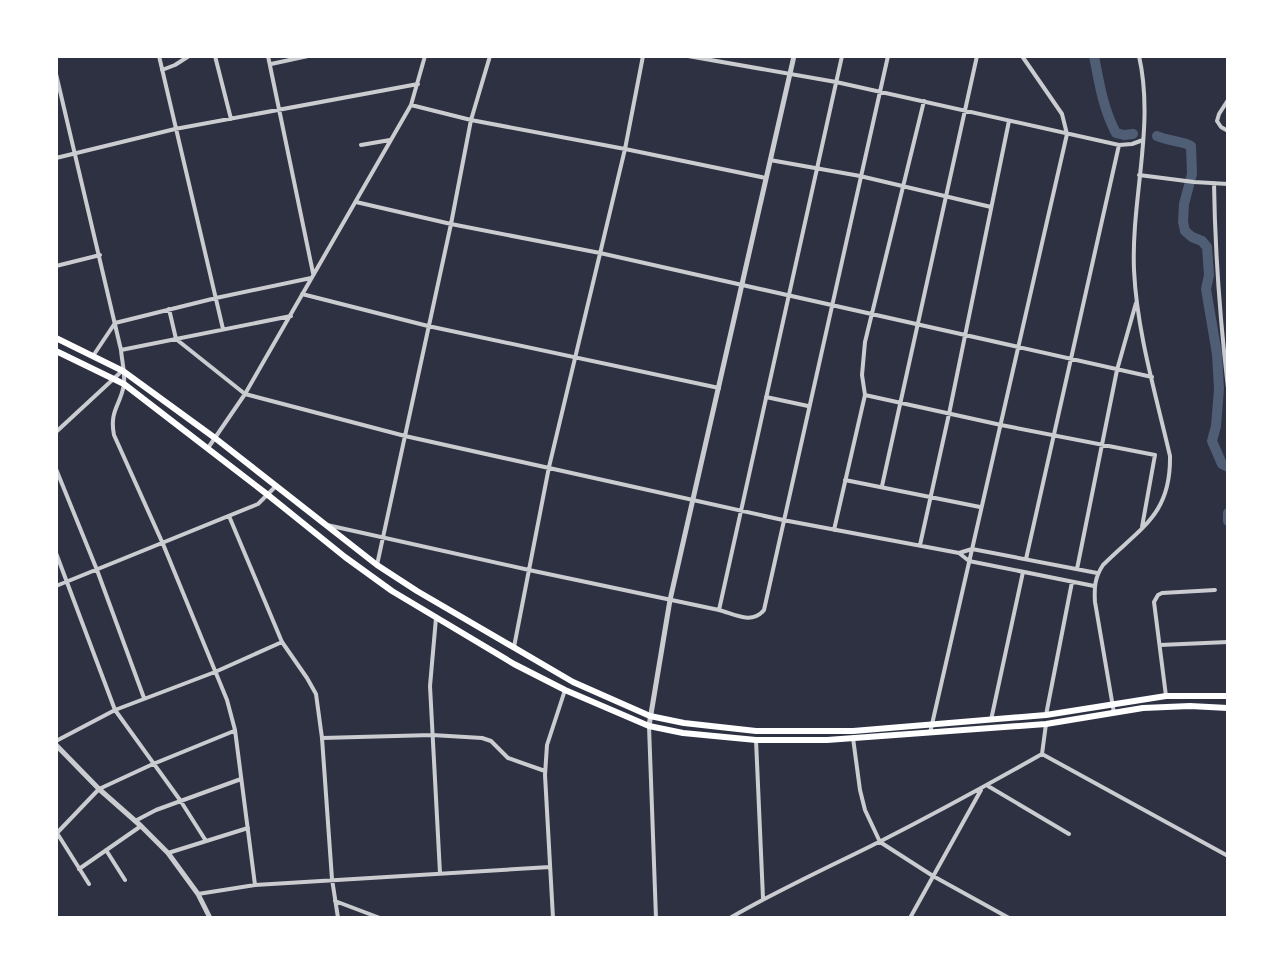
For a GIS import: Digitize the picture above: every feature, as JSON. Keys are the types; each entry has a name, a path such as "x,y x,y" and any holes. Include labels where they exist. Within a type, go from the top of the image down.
{"main road":[{"path":"56,338 123,371 215,438 377,565 417,591 573,682 650,716 756,731 853,731 1046,715 1166,696 1228,696"},
{"path":"56,351 124,384 368,575 514,664 649,726 683,733 756,740 853,739 1046,724 1167,707 1228,708"}],"street":[{"path":"159,56 223,329"},
{"path":"162,70 189,56"},
{"path":"215,56 231,119"},
{"path":"268,56 312,276"},
{"path":"270,64 308,56"},
{"path":"208,448 245,394 411,105 425,56"},
{"path":"377,565 471,120 490,56"},
{"path":"514,648 549,467 625,149 643,56"},
{"path":"688,56 836,82 1119,145 1143,140"},
{"path":"656,918 650,716 670,600 794,56"},
{"path":"719,610 842,56"},
{"path":"326,524 748,618 759,615 764,610 888,56"},
{"path":"882,486 977,56"},
{"path":"930,733 1067,134 1062,114 1022,56"},
{"path":"1114,713 1095,602 1097,573 1155,514 1166,496 1170,477 1170,456 1136,300 1134,268 1144,91 1139,56"},
{"path":"56,74 121,350 124,384 113,415 114,435 227,700 235,730 255,885"},
{"path":"56,158 175,129 418,84"},
{"path":"1228,100 1217,121 1228,131"},
{"path":"834,530 865,395 862,359 865,342 924,101"},
{"path":"411,105 471,120 766,178"},
{"path":"920,546 1009,121"},
{"path":"361,145 390,140"},
{"path":"1026,559 1119,145"},
{"path":"770,160 860,176 991,207"},
{"path":"1139,175 1228,184"},
{"path":"1214,183 1218,301 1228,388"},
{"path":"356,202 600,253 1152,377"},
{"path":"56,266 100,255"},
{"path":"93,356 115,323 312,276"},
{"path":"302,294 428,326 719,388"},
{"path":"1077,569 1117,370 1136,300"},
{"path":"169,309 176,339 245,394 405,436 740,511 959,553 972,549 1097,573"},
{"path":"121,350 291,316"},
{"path":"56,432 123,371"},
{"path":"865,395 1155,455 1142,529"},
{"path":"766,397 808,406"},
{"path":"56,469 144,698"},
{"path":"845,480 981,507"},
{"path":"56,586 258,504 276,486"},
{"path":"229,516 282,642 316,694 338,918"},
{"path":"56,553 115,710 206,841"},
{"path":"959,553 969,561 1094,586"},
{"path":"991,720 1023,572"},
{"path":"1046,715 1072,582"},
{"path":"1166,696 1154,602 1158,595 1215,590"},
{"path":"436,618 430,686 440,873"},
{"path":"210,918 198,894 168,853 99,789 56,743 115,710 215,672 282,642"},
{"path":"1160,645 1228,642"},
{"path":"553,918 545,771 547,745 565,690"},
{"path":"1042,754 1046,724"},
{"path":"89,884 56,834 99,789 235,730"},
{"path":"853,731 860,790 865,810 880,842 1009,918"},
{"path":"322,738 432,735 482,738 491,741 508,758 545,771"},
{"path":"756,740 763,899"},
{"path":"730,918 985,787 1042,754"},
{"path":"1042,754 1228,856"},
{"path":"135,821 180,800 241,779"},
{"path":"985,787 1069,834"},
{"path":"910,918 985,787"},
{"path":"79,869 141,826"},
{"path":"168,853 248,828"},
{"path":"106,850 125,880"},
{"path":"198,894 255,885 332,879 550,867"},
{"path":"335,901 380,918"}],"waterway":[{"path":"1094,56 1105,105 1116,133 1133,134"},
{"path":"1157,136 1191,146 1192,174 1183,222 1185,231 1207,247 1209,275 1206,289 1217,354 1219,389 1212,441 1222,464 1228,467"},
{"path":"1228,513 1228,521"}]}
